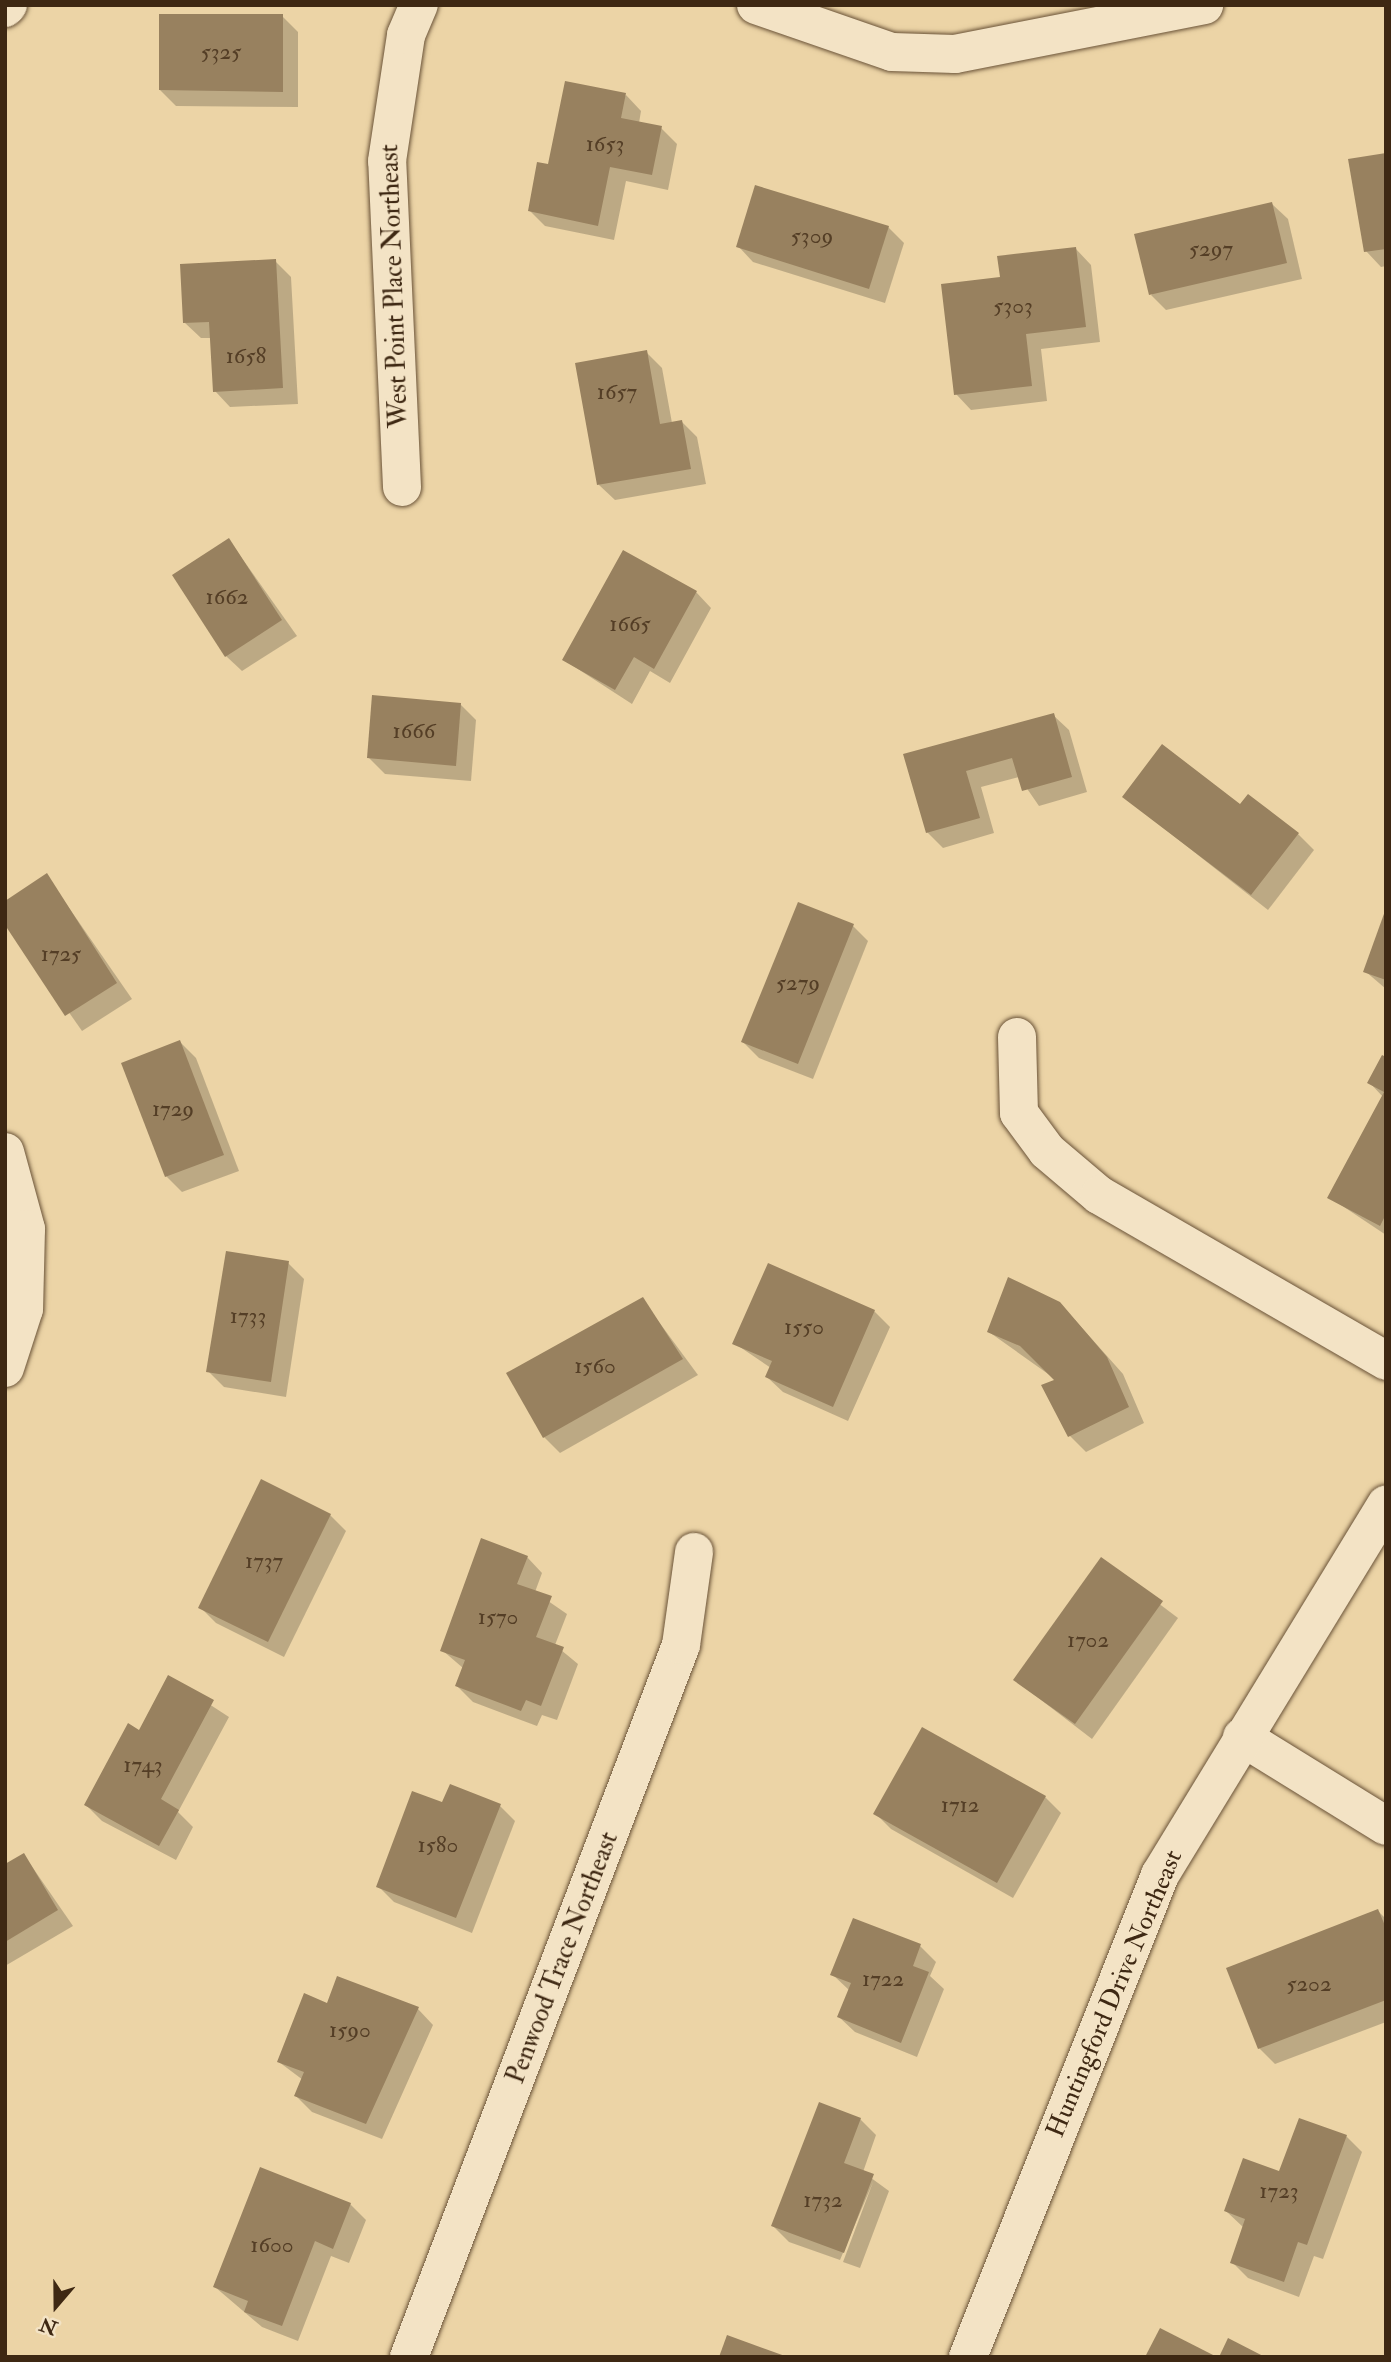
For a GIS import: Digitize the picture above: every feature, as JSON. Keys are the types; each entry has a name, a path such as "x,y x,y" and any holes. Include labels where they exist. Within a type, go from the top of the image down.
{"street":[{"name":"West Point Place Northeast","path":"402,487 387,161 405,35 419,5"},
{"path":"755,5 892,52 956,54 1204,5"},
{"path":"1017,1037 1019,1113 1047,1152 1099,1195 1386,1361"},
{"path":"5,1152 26,1229 24,1309 5,1368"},
{"name":"Huntingford Drive Northeast","path":"968,2357 1160,1875 1386,1504"},
{"name":"Penwood Trace Northeast","path":"409,2357 681,1645 694,1552"},
{"path":"1242,1737 1386,1826"}],"building":[{"path":"159,14 283,14 283,92 159,90"},
{"path":"565,81 626,93 621,118 662,126 652,175 610,167 598,226 528,211 537,162 548,164"},
{"path":"1386,153 1386,249 1364,252 1348,159"},
{"path":"755,185 889,226 869,289 736,247"},
{"path":"1272,202 1287,263 1149,295 1134,234"},
{"path":"1076,247 1086,327 1026,334 1032,386 954,395 941,284 1000,277 997,256"},
{"path":"276,259 283,388 213,392 209,322 183,323 180,264"},
{"path":"647,350 660,424 682,420 691,469 597,485 575,363"},
{"path":"229,538 282,620 225,657 172,575"},
{"path":"623,550 697,591 654,669 634,657 615,690 562,660"},
{"path":"372,695 461,703 456,766 367,758"},
{"path":"1054,713 1072,777 1022,791 1012,758 966,771 980,818 926,833 903,754"},
{"path":"1162,744 1240,804 1248,794 1299,833 1251,895 1122,797"},
{"path":"47,873 117,983 65,1016 5,925 5,901"},
{"path":"798,902 854,924 798,1064 741,1042"},
{"path":"1386,911 1386,980 1363,972"},
{"path":"180,1040 224,1155 165,1177 121,1063"},
{"path":"1382,1055 1386,1057 1386,1214 1380,1226 1327,1198 1384,1092 1367,1083"},
{"path":"226,1251 289,1261 271,1382 206,1372"},
{"path":"768,1263 875,1310 833,1407 765,1377 772,1361 732,1344"},
{"path":"1008,1277 1060,1302 1107,1357 1129,1407 1068,1437 1041,1385 1054,1380 1020,1346 987,1332"},
{"path":"643,1297 683,1359 543,1438 506,1373"},
{"path":"261,1479 331,1514 268,1642 198,1608"},
{"path":"481,1538 528,1556 517,1584 552,1596 536,1637 564,1647 541,1706 526,1700 521,1711 455,1686 465,1660 440,1651"},
{"path":"1101,1557 1163,1601 1075,1724 1013,1680"},
{"path":"168,1675 214,1700 161,1799 179,1810 159,1846 84,1805 128,1723 139,1730"},
{"path":"922,1727 1046,1796 997,1883 873,1814"},
{"path":"450,1784 501,1804 456,1918 376,1887 412,1791 442,1802"},
{"path":"24,1853 58,1910 5,1942 5,1864"},
{"path":"1378,1909 1386,1928 1386,2000 1258,2049 1226,1968"},
{"path":"853,1918 921,1944 913,1966 929,1972 901,2043 837,2017 851,1983 830,1975"},
{"path":"337,1976 419,2007 366,2124 294,2096 304,2072 277,2062 304,1993 327,2003"},
{"path":"819,2102 861,2118 844,2163 874,2174 844,2253 771,2226"},
{"path":"1299,2118 1347,2135 1307,2245 1298,2242 1284,2282 1230,2263 1245,2219 1224,2211 1243,2158 1279,2171"},
{"path":"260,2167 351,2203 333,2249 315,2241 282,2326 244,2312 248,2301 213,2287"},
{"path":"1160,2328 1217,2357 1145,2357"},
{"path":"727,2335 785,2356 785,2357 719,2357"},
{"path":"1228,2338 1265,2357 1219,2357"}]}
